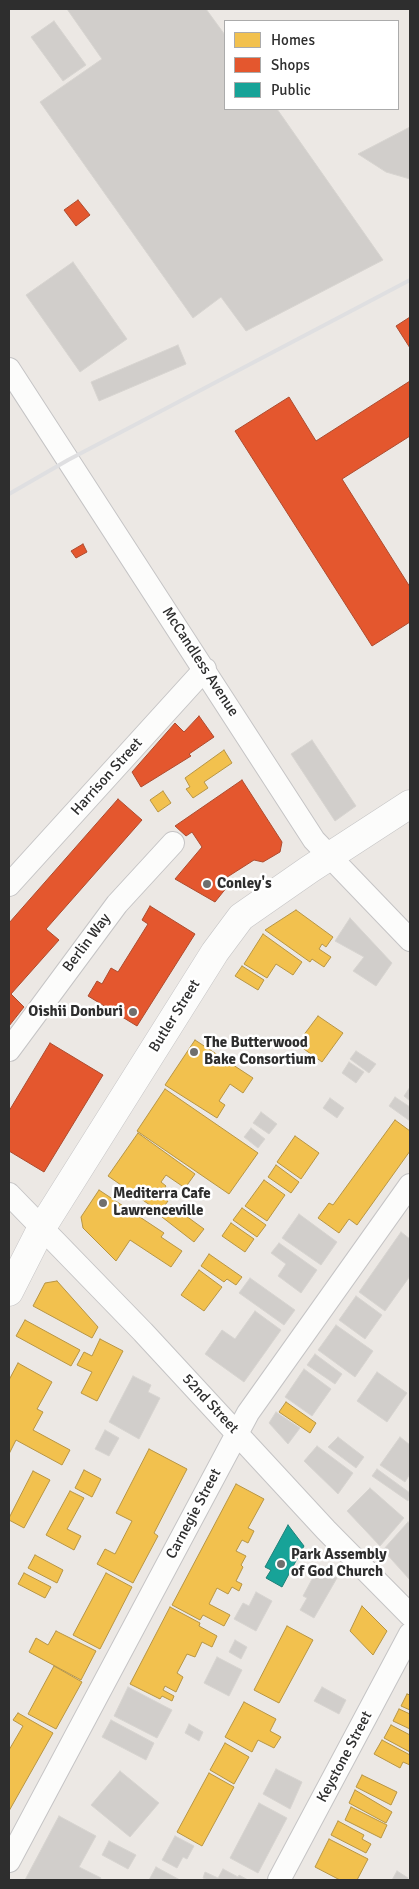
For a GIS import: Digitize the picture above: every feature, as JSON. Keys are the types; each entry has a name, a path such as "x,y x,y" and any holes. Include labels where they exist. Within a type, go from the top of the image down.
{"main road":[{"name":"Butler Street","path":"9,1292 41,1229 215,952 241,917 329,856 410,804"}],"street":[{"name":"McCandless Avenue","path":"9,369 314,840 410,940"},
{"name":"Harrison Street","path":"9,885 205,669"},
{"name":"Berlin Way","path":"9,1050 116,904 172,843"},
{"name":"Carnegie Street","path":"9,1861 248,1413 410,1185"},
{"name":"52nd Street","path":"9,1194 143,1332 326,1530 410,1615"},
{"name":"Keystone Street","path":"279,1880 410,1634"}],"building: Homes":[{"path":"224,750 232,763 204,782 208,788 193,798 186,789 190,787 185,778"},
{"path":"163,791 171,803 158,812 150,800"},
{"path":"296,910 333,937 326,947 322,944 319,949 331,957 324,967 312,959 310,962 265,930"},
{"path":"263,934 302,962 293,975 276,964 267,978 244,964"},
{"path":"242,966 264,980 258,990 235,976"},
{"path":"318,1016 343,1033 322,1062 297,1044"},
{"path":"195,1040 253,1078 243,1093 230,1084 219,1101 225,1105 217,1118 165,1085"},
{"path":"165,1089 258,1153 229,1194 137,1131"},
{"path":"395,1120 410,1131 410,1151 357,1225 349,1219 339,1233 318,1218 329,1203 333,1205"},
{"path":"138,1133 195,1174 185,1188 166,1175 161,1182 166,1186 160,1196 168,1201 160,1212 108,1176"},
{"path":"295,1136 319,1153 301,1179 277,1162"},
{"path":"276,1165 299,1182 291,1193 268,1177"},
{"path":"264,1180 285,1195 267,1221 245,1206"},
{"path":"99,1190 164,1233 161,1237 182,1251 171,1267 130,1240 116,1261 83,1228 81,1217"},
{"path":"171,1205 204,1229 194,1242 162,1217"},
{"path":"242,1208 266,1225 257,1237 233,1220"},
{"path":"231,1223 254,1239 245,1252 222,1236"},
{"path":"209,1254 242,1277 236,1285 227,1279 224,1282 201,1266"},
{"path":"199,1270 222,1287 204,1311 181,1295"},
{"path":"57,1281 98,1327 92,1338 33,1306 45,1283"},
{"path":"25,1320 80,1350 71,1366 16,1336"},
{"path":"100,1339 123,1351 97,1401 81,1393 92,1372 77,1365 84,1352 92,1356"},
{"path":"18,1363 52,1382 37,1409 43,1412 33,1430 70,1450 62,1465 16,1440 9,1454 9,1380"},
{"path":"286,1402 316,1423 310,1433 279,1412"},
{"path":"149,1449 187,1469 154,1533 158,1536 133,1583 97,1564 105,1549 115,1554 132,1521 116,1513"},
{"path":"84,1470 101,1479 92,1497 75,1488"},
{"path":"33,1471 50,1480 24,1528 9,1520 9,1518"},
{"path":"236,1484 264,1499 248,1528 254,1531 248,1543 242,1540 236,1551 246,1556 236,1581 242,1584 239,1591 232,1587 228,1594 217,1588 209,1604 230,1615 224,1626 203,1615 200,1620 172,1605"},
{"path":"70,1491 84,1498 67,1529 81,1536 74,1550 46,1535"},
{"path":"35,1555 63,1570 57,1583 28,1568"},
{"path":"24,1573 51,1587 45,1598 18,1584"},
{"path":"106,1573 132,1587 100,1649 73,1635"},
{"path":"362,1606 387,1631 373,1655 350,1631"},
{"path":"170,1607 200,1623 199,1626 217,1636 212,1647 202,1642 195,1657 187,1654 177,1673 183,1677 176,1692 165,1686 163,1690 174,1696 172,1701 162,1696 160,1699 130,1684"},
{"path":"287,1626 313,1640 279,1703 254,1690"},
{"path":"56,1631 96,1651 81,1680 29,1652 36,1638 48,1645"},
{"path":"54,1666 82,1682 56,1729 28,1714"},
{"path":"407,1694 410,1695 410,1710 401,1706"},
{"path":"244,1702 276,1719 270,1731 281,1737 274,1748 258,1740 252,1752 225,1737"},
{"path":"399,1709 410,1714 410,1729 393,1721"},
{"path":"18,1713 53,1733 9,1811 9,1750 23,1726 13,1720"},
{"path":"391,1725 410,1735 410,1752 384,1738"},
{"path":"382,1740 410,1755 410,1765 403,1762 400,1768 374,1754"},
{"path":"225,1743 249,1757 234,1784 210,1770"},
{"path":"209,1773 234,1787 202,1846 177,1832"},
{"path":"362,1775 397,1792 391,1805 356,1787"},
{"path":"355,1790 392,1812 386,1823 349,1803"},
{"path":"351,1807 387,1825 381,1838 345,1820"},
{"path":"338,1821 364,1835 362,1839 371,1844 366,1853 331,1835"},
{"path":"329,1839 368,1859 357,1880 340,1880 315,1867"}],"building: Shops":[{"path":"78,200 90,215 76,226 64,210"},
{"path":"410,317 410,348 396,326"},
{"path":"410,381 410,436 342,479 410,587 410,622 372,646 235,431 289,397 316,441"},
{"path":"83,544 87,552 76,558 71,551"},
{"path":"199,716 214,737 189,754 191,756 141,787 132,772 175,723 184,732"},
{"path":"242,780 282,842 280,852 263,862 254,860 221,881 227,887 215,902 175,879 202,847 192,832 186,836 175,826"},
{"path":"118,799 142,820 46,929 59,940 11,994 24,1007 9,1026 9,923"},
{"path":"150,906 195,934 137,1026 88,996 97,981 102,984 111,968 118,972 148,924 142,920"},
{"path":"50,1043 103,1075 44,1172 9,1151 9,1111"}],"building: Public":[{"path":"288,1525 304,1546 282,1587 266,1578 271,1570 265,1567"}],"building: Other":[{"path":"67,9 206,9 224,34 224,110 278,110 383,260 246,331 221,297 193,318 40,102 102,59"},
{"path":"54,21 86,65 63,81 31,37"},
{"path":"410,127 410,179 386,172 358,154"},
{"path":"73,262 127,339 80,372 26,295"},
{"path":"178,345 186,364 99,401 91,382"},
{"path":"312,740 356,806 335,821 291,754"},
{"path":"350,918 392,963 376,986 353,971 364,957 335,941"},
{"path":"356,1051 376,1064 369,1073 350,1059"},
{"path":"349,1062 364,1072 356,1083 342,1073"},
{"path":"410,1087 410,1101 404,1096"},
{"path":"395,1097 410,1107 410,1121 389,1106"},
{"path":"330,1098 344,1108 337,1118 323,1108"},
{"path":"261,1112 277,1124 269,1134 253,1123"},
{"path":"251,1128 265,1139 258,1148 244,1137"},
{"path":"299,1214 337,1242 321,1265 282,1238"},
{"path":"401,1232 410,1239 410,1276 385,1311 359,1292"},
{"path":"279,1243 317,1270 301,1293 278,1276 286,1264 271,1253"},
{"path":"250,1278 295,1310 284,1325 239,1293"},
{"path":"356,1296 382,1315 365,1339 339,1320"},
{"path":"255,1311 281,1330 244,1382 205,1354 222,1330 235,1339"},
{"path":"336,1325 373,1351 355,1377 318,1350"},
{"path":"315,1354 342,1374 335,1384 307,1365"},
{"path":"304,1369 331,1389 312,1416 285,1397"},
{"path":"377,1372 407,1393 387,1422 357,1401"},
{"path":"133,1376 151,1385 148,1392 160,1398 139,1439 109,1422"},
{"path":"276,1412 300,1428 288,1444 269,1423"},
{"path":"105,1430 119,1438 109,1456 95,1449"},
{"path":"338,1437 364,1457 356,1468 328,1447"},
{"path":"400,1437 410,1445 410,1474 405,1482 380,1465"},
{"path":"317,1446 353,1473 338,1494 304,1461"},
{"path":"377,1469 410,1493 408,1501 372,1476"},
{"path":"370,1488 404,1518 380,1546 347,1511"},
{"path":"408,1522 410,1523 410,1580 383,1550"},
{"path":"318,1568 337,1578 314,1618 300,1610 307,1598 303,1596"},
{"path":"256,1592 272,1601 256,1631 234,1619 243,1603 249,1606"},
{"path":"235,1640 247,1647 241,1659 229,1652"},
{"path":"217,1657 242,1670 229,1696 204,1683"},
{"path":"128,1687 172,1710 157,1738 114,1716"},
{"path":"322,1687 346,1700 339,1714 314,1701"},
{"path":"111,1720 154,1743 146,1760 102,1737"},
{"path":"189,1724 203,1732 199,1741 185,1733"},
{"path":"276,1769 302,1782 290,1809 263,1794"},
{"path":"120,1771 159,1803 130,1837 91,1805"},
{"path":"259,1803 287,1818 258,1873 230,1858"},
{"path":"59,1816 96,1836 79,1867 101,1878 100,1880 25,1880"},
{"path":"175,1836 194,1846 187,1859 183,1857 177,1868 162,1860"},
{"path":"109,1841 136,1855 128,1869 102,1855"},
{"path":"156,1867 180,1880 149,1880"},
{"path":"223,1869 248,1880 208,1880 203,1878 205,1872 218,1878"},
{"path":"397,1871 408,1878 407,1880 392,1880"}],"railway":[{"path":"9,494 68,460 410,280"}],"place":[{"name":"Conley's","path":"207,884"},
{"name":"Oishii Donburi","path":"133,1012"},
{"name":"The Butterwood Bake Consortium","path":"194,1052"},
{"name":"Mediterra Cafe Lawrenceville","path":"103,1203"},
{"name":"Park Assembly of God Church","path":"281,1564"}]}
